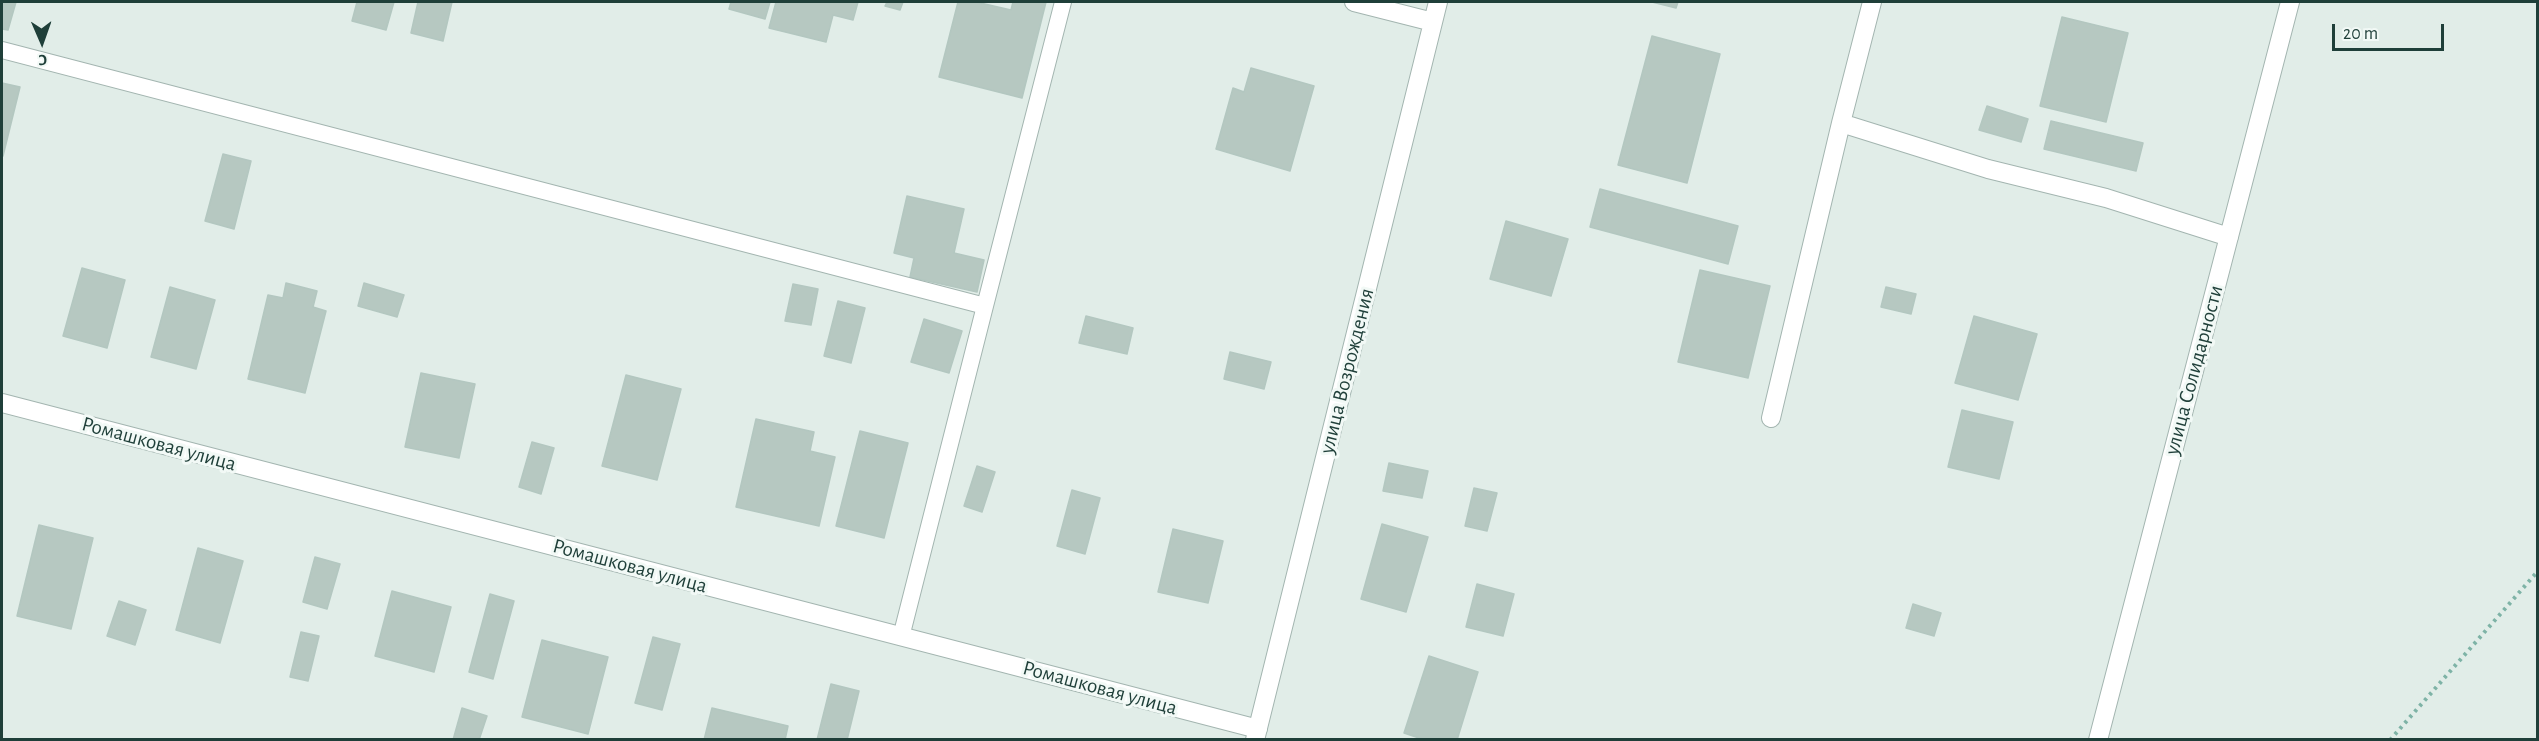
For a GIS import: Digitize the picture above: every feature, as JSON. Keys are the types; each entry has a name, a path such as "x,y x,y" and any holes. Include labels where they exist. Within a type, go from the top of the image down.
{"street":[{"path":"1354,2 1433,22"},
{"name":"улица Возрождения","path":"1256,734 1438,2"},
{"path":"1771,418 1840,123 1872,2"},
{"name":"улица Солидарности","path":"2098,740 2290,2"},
{"path":"1840,123 1988,169 2106,198 2229,237"},
{"name":"Ромашковая улица","path":"2,403 901,637 1256,734"}],"lane":[{"path":"901,637 1063,2"},
{"path":"2,50 986,306"}],"path":[{"path":"2390,740 2538,571"}],"building":[{"path":"2,2 16,2 8,30 2,29"},
{"path":"357,2 394,2 386,30 352,21"},
{"path":"418,2 452,2 443,41 411,33"},
{"path":"731,2 770,2 765,19 729,9"},
{"path":"776,2 858,2 853,20 833,15 826,42 769,28"},
{"path":"887,2 903,2 900,10 885,6"},
{"path":"958,2 976,2 1011,10 1013,2 1046,2 1022,98 939,77"},
{"path":"1652,2 1678,2 1676,8"},
{"path":"2062,17 2128,33 2106,122 2040,106"},
{"path":"1652,36 1720,54 1687,183 1618,165"},
{"path":"1251,68 1314,86 1290,171 1216,149 1233,88 1244,92"},
{"path":"2,83 20,87 3,156 2,156"},
{"path":"1987,106 2028,119 2021,142 1979,130"},
{"path":"2051,121 2143,143 2136,171 2044,149"},
{"path":"223,154 251,161 234,229 205,221"},
{"path":"1600,189 1738,226 1728,264 1590,227"},
{"path":"907,196 964,209 954,253 984,260 977,292 910,277 914,258 894,253"},
{"path":"1506,221 1568,239 1551,296 1490,279"},
{"path":"82,268 125,280 107,348 63,336"},
{"path":"1700,270 1770,286 1748,378 1678,362"},
{"path":"286,283 317,291 313,307 326,311 305,393 248,379 268,295 283,298"},
{"path":"364,283 404,295 397,317 358,306"},
{"path":"793,284 818,289 811,325 785,321"},
{"path":"170,287 215,300 196,369 151,357"},
{"path":"1886,287 1916,294 1911,314 1881,307"},
{"path":"838,301 865,308 851,363 824,356"},
{"path":"1086,316 1133,328 1127,354 1079,343"},
{"path":"1974,316 2037,334 2018,400 1955,383"},
{"path":"924,319 962,331 949,373 911,362"},
{"path":"1230,352 1271,362 1264,389 1224,379"},
{"path":"421,373 475,384 459,458 405,447"},
{"path":"626,375 681,389 657,480 602,466"},
{"path":"1962,410 2013,422 1999,479 1948,467"},
{"path":"756,419 814,432 810,451 835,457 819,526 736,507"},
{"path":"860,431 908,443 884,538 836,526"},
{"path":"532,442 554,448 541,494 519,487"},
{"path":"1389,463 1428,471 1422,498 1383,491"},
{"path":"977,466 995,472 982,512 964,506"},
{"path":"1474,488 1497,493 1487,531 1465,526"},
{"path":"1072,490 1100,498 1085,554 1057,546"},
{"path":"1382,524 1428,537 1406,612 1361,599"},
{"path":"39,525 93,538 71,629 17,616"},
{"path":"1173,529 1223,541 1208,603 1158,592"},
{"path":"198,548 243,561 220,643 176,630"},
{"path":"315,557 340,564 327,609 303,602"},
{"path":"1477,584 1514,594 1503,636 1466,627"},
{"path":"392,591 451,607 434,672 375,656"},
{"path":"490,594 514,601 493,679 469,672"},
{"path":"119,601 146,610 135,645 107,636"},
{"path":"1913,604 1941,613 1934,636 1906,628"},
{"path":"301,632 319,636 308,681 290,677"},
{"path":"653,637 680,644 662,710 635,703"},
{"path":"542,640 608,657 588,734 522,717"},
{"path":"1429,656 1478,672 1457,740 1425,740 1404,733"},
{"path":"831,684 859,691 847,740 817,740"},
{"path":"462,708 487,716 479,740 453,740"},
{"path":"712,708 788,726 785,740 704,740"}]}
